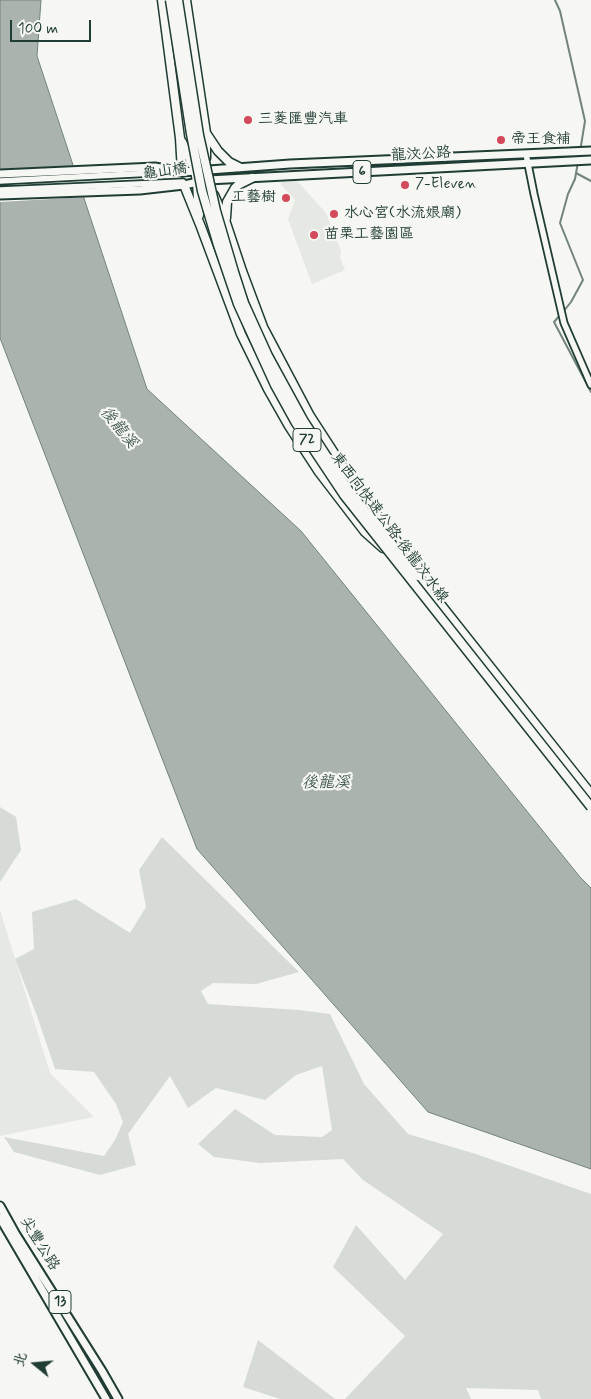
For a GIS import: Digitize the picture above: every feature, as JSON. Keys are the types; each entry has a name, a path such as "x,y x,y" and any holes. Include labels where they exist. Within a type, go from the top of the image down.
{"highway":[{"path":"162,0 172,68 182,172"},
{"name":"東西向快速公路 後龍汶水線","path":"170,0 202,190 238,304 275,385 296,423 344,495 591,807"},
{"name":"東西向快速公路 後龍汶水線","path":"178,0 201,144 216,211 244,302 268,356 303,420 349,491 591,794"},
{"path":"186,0 206,133 206,170 208,180 225,220 263,327 310,416 356,487 405,552 418,576"},
{"path":"206,133 218,151 229,162 240,167"},
{"path":"180,138 194,170 197,182 201,227"},
{"path":"225,220 227,202 235,188 252,178"},
{"path":"184,185 240,334 289,426 354,520 389,552"}],"main road":[{"name":"6","path":"526,154 591,151"},
{"name":"龍汶公路","path":"206,170 526,154"},
{"name":"6","path":"528,163 591,160"},
{"name":"龍汶公路","path":"197,182 528,163"},
{"name":"龜山橋","path":"0,174 155,167 182,172"},
{"name":"6","path":"182,172 206,170"},
{"name":"龜山橋","path":"0,195 140,190 197,182"},
{"name":"尖豐公路","path":"0,1206 118,1399"},
{"name":"尖豐公路","path":"0,1218 106,1399"}],"street":[{"path":"526,154 564,323 591,385"},
{"name":"龜山橋","path":"0,181 182,172"},
{"name":"龜山橋","path":"0,190 197,182"}],"shaded area":[{"name":"苗栗工藝園區","path":"297,181 326,213 341,251 340,257 345,270 312,284 288,219 295,200 281,185 281,182"},
{"path":"0,807 16,817 21,850 0,882"},
{"path":"162,837 299,972 256,984 213,983 201,991 208,1004 330,1014 364,1084 408,1134 476,1154 591,1194 591,1399 541,1399 538,1390 466,1388 471,1399 345,1399 405,1336 333,1267 356,1225 405,1280 443,1234 363,1180 343,1159 260,1163 214,1157 198,1144 235,1109 275,1135 322,1137 332,1130 322,1066 296,1075 265,1100 216,1088 188,1108 170,1076 128,1134 136,1165 100,1175 14,1152 4,1137 104,1156 115,1140 123,1122 116,1104 94,1072 55,1069 15,959 34,949 32,912 76,899 130,933 146,907 139,870"},
{"path":"0,910 50,1073 94,1117 0,1136"},
{"path":"258,1340 335,1399 280,1399 243,1387"}],"water":[{"name":"後龍溪","path":"0,0 41,0 37,56 147,389 301,531 580,877 591,888 591,1169 428,1112 197,849 0,338"}],"pier":[{"path":"77,169 86,197 0,202 0,173"}],"waterway":[{"path":"555,0 560,11 585,121 579,158"},
{"path":"563,312 583,280 560,223 568,194 575,179 578,162"},
{"path":"576,173 591,181"},
{"path":"560,315 554,322 591,392"}],"place":[{"name":"三菱匯豐汽車","path":"248,120"},
{"name":"帝王食補","path":"501,140"},
{"name":"7-Eleven","path":"405,185"},
{"name":"工藝樹","path":"286,198"},
{"name":"水心宮(水流娘廟)","path":"334,214"},
{"name":"苗栗工藝園區","path":"314,235"}]}
